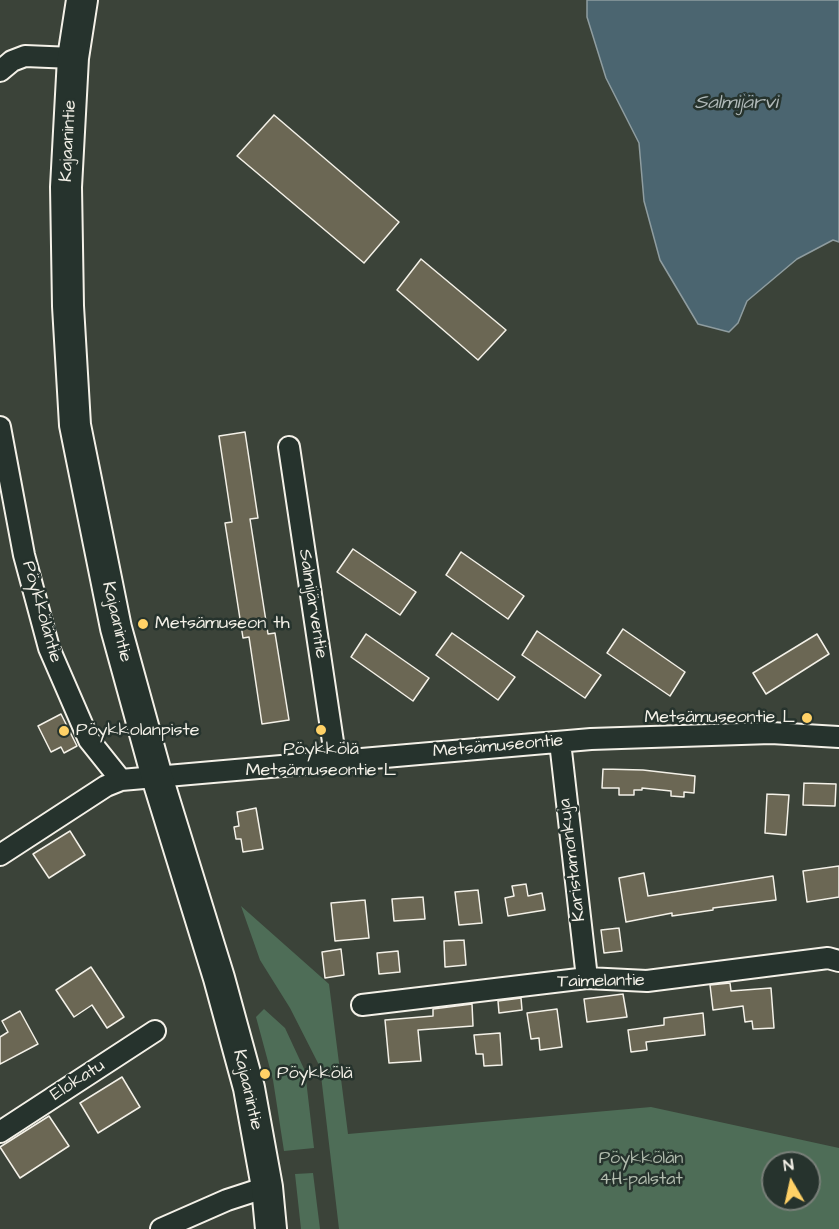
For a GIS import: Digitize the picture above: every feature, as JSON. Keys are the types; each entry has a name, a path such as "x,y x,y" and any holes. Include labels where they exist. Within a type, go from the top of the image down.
{"main road":[{"name":"Kajaanintie","path":"82,0 74,58 66,187 68,306 75,425 116,628 157,777 222,989 249,1088 267,1186 271,1229"}],"street":[{"path":"0,71 12,61 25,56 74,58"},
{"name":"Pöykköläntie","path":"0,428 24,555 49,648 89,740 122,780"},
{"name":"Salmijärventie","path":"288,447 336,762"},
{"name":"Metsämuseontie","path":"157,777 591,739 771,733 839,737"},
{"name":"Karistamonkuja","path":"560,742 587,978"},
{"path":"0,855 106,786 122,780 157,777"},
{"name":"Taimelantie","path":"362,1005 587,978 646,981 828,958 839,961"},
{"name":"Elokatu","path":"0,1132 155,1031"},
{"path":"161,1229 227,1200 267,1186"}],"green space":[{"name":"Pöykkölän 4H-palstat","path":"241,906 329,984 348,1134 651,1107 839,1148 839,1229 339,1229 320,1067 290,1008 260,960"},
{"path":"264,1009 285,1028 305,1071 314,1148 284,1151 273,1080 256,1017"},
{"path":"313,1173 320,1229 301,1229 295,1174"}],"water":[{"name":"Salmijärvi","path":"587,0 839,0 839,242 833,240 797,259 747,301 738,323 729,332 698,324 660,260 644,201 639,143 606,78 587,17"}],"building":[{"path":"274,115 399,222 364,263 237,156"},
{"path":"421,259 506,330 478,360 397,290"},
{"path":"245,432 258,518 250,519 268,634 275,633 289,720 262,724 249,637 243,638 225,523 232,522 219,436"},
{"path":"353,549 416,592 400,615 337,572"},
{"path":"461,552 524,596 508,619 446,575"},
{"path":"623,629 685,672 670,696 607,653"},
{"path":"537,631 601,675 585,698 522,655"},
{"path":"452,633 515,677 498,700 436,655"},
{"path":"366,634 429,678 413,701 351,657"},
{"path":"817,634 829,654 766,694 753,673"},
{"path":"61,714 77,746 64,753 61,747 51,752 38,726"},
{"path":"603,769 643,770 695,776 694,793 684,792 684,797 671,796 671,791 642,788 642,790 634,790 634,795 619,795 619,788 602,788"},
{"path":"804,783 836,784 835,806 803,805"},
{"path":"767,794 789,795 786,835 765,833"},
{"path":"256,808 263,849 243,852 241,839 236,839 234,827 239,826 237,812"},
{"path":"70,831 85,855 49,878 33,854"},
{"path":"839,866 839,897 807,902 803,871"},
{"path":"644,873 648,896 773,876 776,900 672,916 672,913 626,922 619,878"},
{"path":"526,884 528,896 542,893 545,910 508,916 505,898 514,896 512,886"},
{"path":"478,890 482,923 459,925 455,892"},
{"path":"423,897 425,919 394,921 392,899"},
{"path":"365,900 369,938 335,941 331,903"},
{"path":"619,928 622,951 604,953 601,930"},
{"path":"464,940 466,965 445,967 444,941"},
{"path":"341,949 344,975 325,978 322,952"},
{"path":"398,951 400,972 379,974 377,953"},
{"path":"91,967 124,1017 107,1028 92,1005 74,1017 56,990"},
{"path":"730,983 731,991 771,988 774,1028 753,1029 752,1021 745,1022 743,1006 713,1010 710,985"},
{"path":"623,994 627,1017 587,1022 584,999"},
{"path":"521,998 522,1010 499,1013 498,1001"},
{"path":"472,1004 473,1026 418,1030 421,1061 389,1063 385,1020 433,1016 433,1009"},
{"path":"557,1009 562,1047 540,1050 539,1038 531,1039 527,1013"},
{"path":"20,1011 38,1044 0,1064 0,1037 8,1032 2,1021"},
{"path":"703,1013 705,1035 646,1042 647,1050 631,1052 628,1030 664,1025 664,1018"},
{"path":"500,1033 502,1065 484,1066 483,1054 476,1054 474,1035"},
{"path":"122,1077 140,1107 98,1133 80,1103"},
{"path":"49,1116 69,1146 20,1178 0,1147"}],"place":[{"name":"Metsämuseon th","path":"143,624"},
{"name":"Metsämuseontie L","path":"807,718"},
{"name":"Pöykkölä Metsämuseontie L","path":"321,730"},
{"name":"Pöykkolanpiste","path":"64,731"},
{"name":"Pöykkölä","path":"265,1074"}]}
